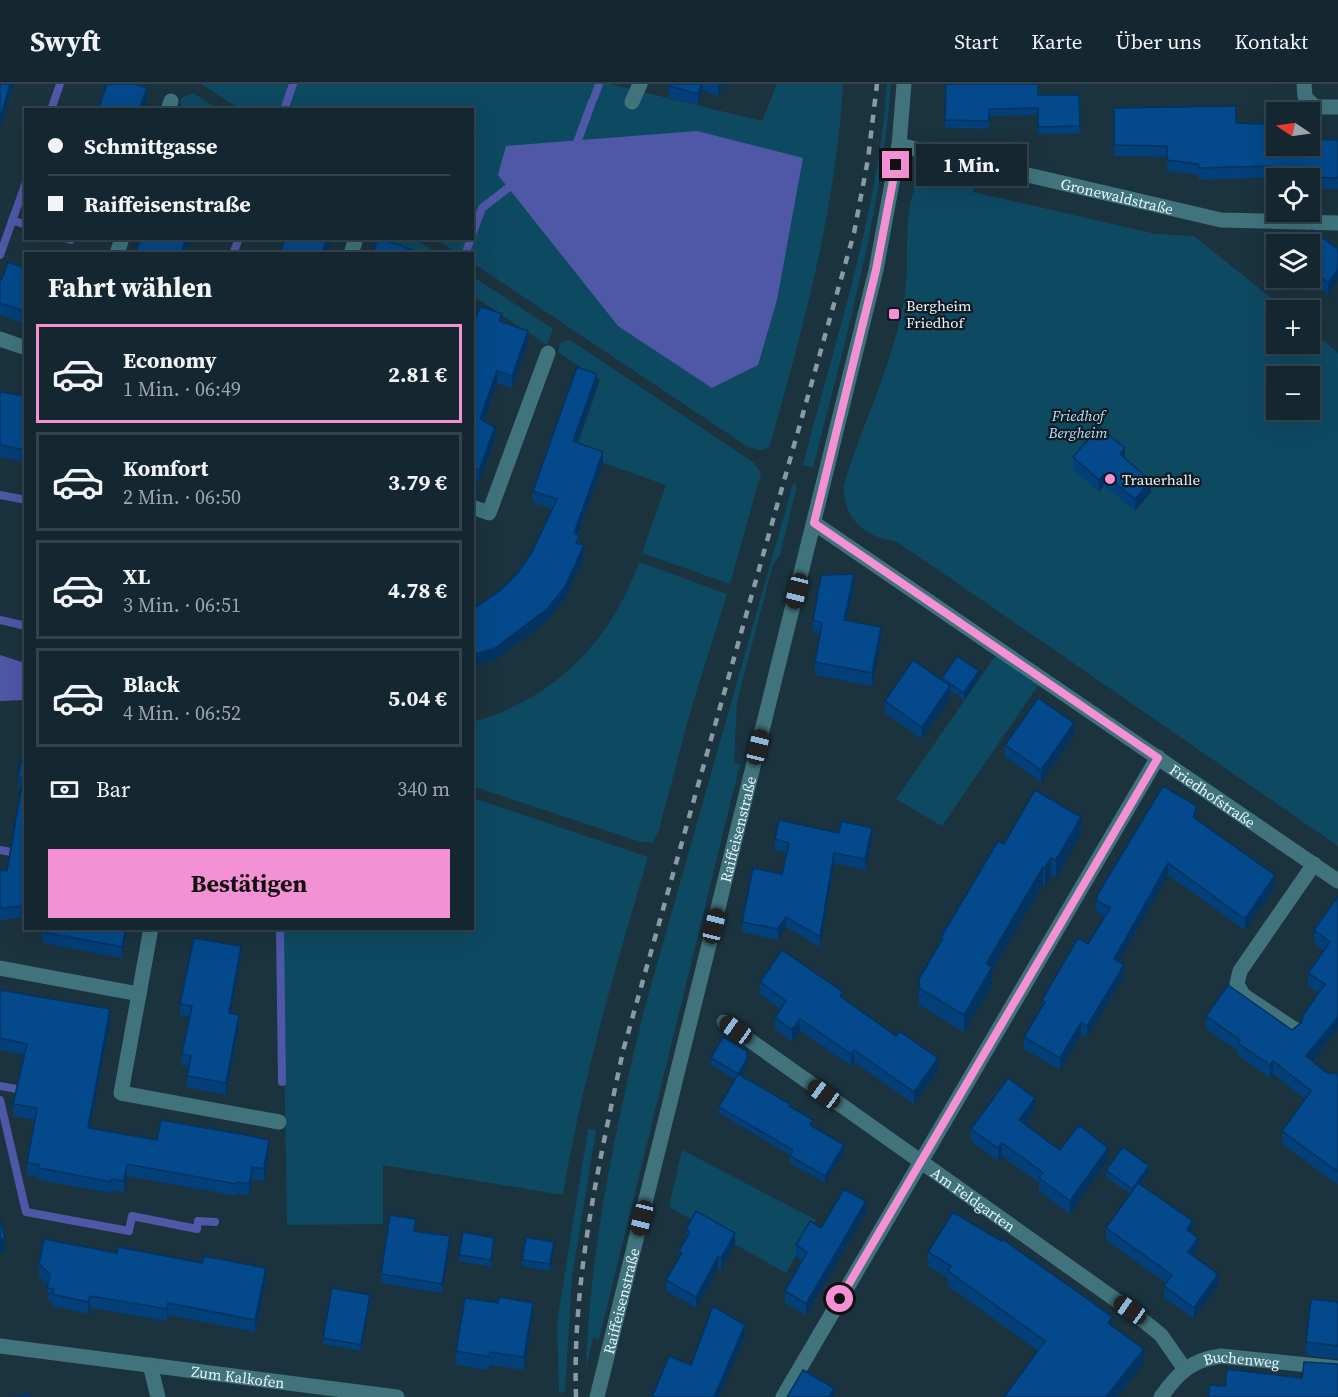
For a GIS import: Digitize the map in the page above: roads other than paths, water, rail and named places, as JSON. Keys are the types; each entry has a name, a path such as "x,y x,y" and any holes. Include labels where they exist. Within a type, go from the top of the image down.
{"street":[{"path":"632,102 640,84"},
{"name":"Raiffeisenstraße","path":"597,1397 876,270 899,145 904,84"},
{"path":"1304,84 1305,97 1315,107 1338,107"},
{"name":"Gronewaldstraße","path":"899,145 1221,220 1338,223"},
{"path":"0,339 24,347"},
{"path":"474,508 489,513 548,353"},
{"name":"Friedhofstraße","path":"814,523 1338,881"},
{"path":"783,1397 1158,758"},
{"path":"1294,1029 1244,995 1237,984 1240,971 1314,864"},
{"path":"151,930 121,1093 279,1122"},
{"path":"0,968 140,994"},
{"name":"Am Feldgarten","path":"724,1022 1130,1310 1161,1335 1184,1368"},
{"name":"Zum Kalkofen","path":"0,1346 358,1394 397,1397"},
{"name":"Buchenweg","path":"1161,1397 1184,1368 1205,1358 1221,1356 1338,1368"},
{"path":"150,1365 158,1397"}],"water":[{"path":"697,131 803,158 777,300 758,365 712,388 618,326 498,175 506,146"},
{"path":"0,655 24,663 24,700 0,701"}],"waterway":[{"path":"52,108 60,84"},
{"path":"285,108 293,84"},
{"path":"594,98 599,84"},
{"path":"578,140 592,102"},
{"path":"0,255 24,188"},
{"path":"474,230 482,208 508,188"},
{"path":"12,220 24,224"},
{"path":"234,252 238,240"},
{"path":"466,252 470,240"},
{"path":"0,495 24,500"},
{"path":"0,620 24,626"},
{"path":"0,850 24,855"},
{"path":"280,930 282,1082"},
{"path":"0,1086 27,1091"},
{"path":"0,1100 26,1212 129,1231 132,1216 197,1229 198,1221 215,1222"}],"railway":[{"path":"576,1397 578,1309 583,1266 597,1179 623,1051 854,233 868,159 877,84"}],"place":[{"name":"Bergheim Friedhof","path":"894,314"},
{"name":"Trauerhalle","path":"1110,479"}],"park label":[{"name":"Friedhof Bergheim","path":"1078,424"}]}
